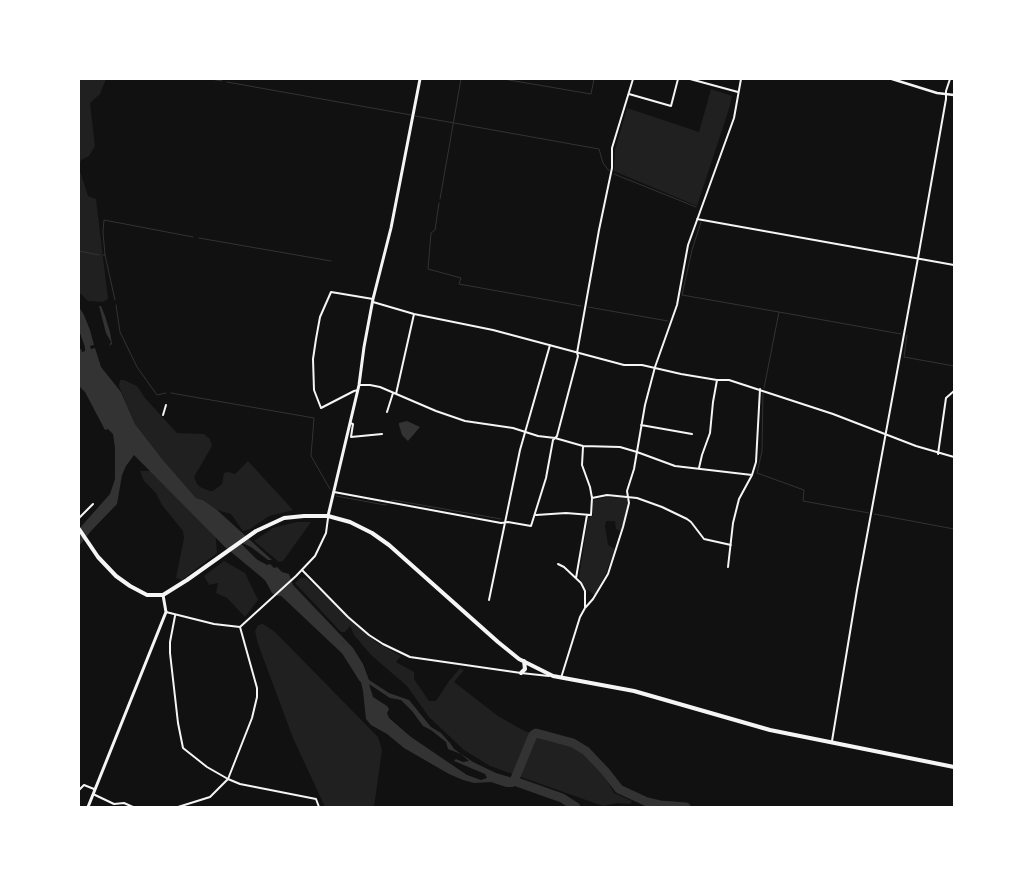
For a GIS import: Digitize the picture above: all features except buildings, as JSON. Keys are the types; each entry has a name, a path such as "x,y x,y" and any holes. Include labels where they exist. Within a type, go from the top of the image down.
{"highway":[{"path":"79,529 98,557 116,576 147,595 163,595 256,531 284,518 328,516 350,522 372,533 498,642 524,661 553,676 634,691 770,730 832,744 954,767"},
{"path":"521,673 524,669 524,661"}],"main road":[{"path":"328,516 358,390 373,301 391,228 420,79"},
{"path":"88,807 166,612 163,595"}],"street":[{"path":"334,492 531,526 536,515 546,478 553,440 578,356 577,352 612,168 612,148 633,79"},
{"path":"629,94 671,106 678,79"},
{"path":"690,79 738,92"},
{"path":"584,608 593,599 608,574 627,513 629,503 628,491 655,367 677,305 688,245 734,118 741,79"},
{"path":"892,79 903,80 946,95 954,95"},
{"path":"832,744 857,590 950,79"},
{"path":"697,219 954,265"},
{"path":"358,390 354,390 321,408 314,390 313,360 316,339 320,317 331,292 373,301 414,314 486,328 624,364 655,367 681,374 717,380 729,380 833,414 938,454 954,457"},
{"path":"387,412 394,394 414,314"},
{"path":"488,600 509,498 550,345"},
{"path":"700,468 702,455 710,433 712,402 717,380"},
{"path":"359,385 370,385 465,421 513,428 583,446 607,446 638,452 675,466 752,475"},
{"path":"728,567 733,523 739,499 752,475 756,462 760,389"},
{"path":"938,454 946,398 954,391"},
{"path":"163,415 166,405"},
{"path":"350,423 353,424 351,437 382,434"},
{"path":"641,425 692,434"},
{"path":"536,515 566,513 591,515 592,498 582,465 583,446"},
{"path":"592,498 607,495 628,497 648,502 687,519 704,539 731,546"},
{"path":"79,518 93,504"},
{"path":"576,578 587,515"},
{"path":"166,612 175,616 240,627 302,570 321,546 326,533 328,516"},
{"path":"558,564 576,578 586,591 584,608 561,678"},
{"path":"302,570 364,631 395,650 420,660 553,676"},
{"path":"175,616 170,653 178,723 183,748 207,767 228,779 240,784 316,799 319,807"},
{"path":"178,807 210,797 228,779 252,718 257,688 240,627"},
{"path":"79,790 84,785 94,790"},
{"path":"92,794 114,804 124,802 133,807"}],"shaded area":[{"path":"79,79 106,79 100,94 90,103 95,146 89,156 81,160 79,168"},
{"path":"711,89 732,96 697,206 614,171 615,150 627,108 699,132"},
{"path":"79,168 88,196 96,199 108,299 103,302 88,301 79,294"},
{"path":"99,306 101,306 110,332 112,344 109,346 111,342 106,333"},
{"path":"79,307 90,330 94,345 90,346 91,349 95,348 101,367 121,392 135,424 196,498 203,500 217,510 272,560 268,560 251,547 236,540 212,520 232,543 250,559 256,559 267,565 270,564 274,568 277,567 282,572 289,574 293,585 353,648 363,664 369,680 389,693 409,700 431,727 441,733 454,749 473,762 496,773 526,782 525,785 519,784 513,787 506,787 491,782 474,783 463,780 404,748 387,734 371,725 366,719 363,691 357,665 344,643 291,598 272,593 265,580 225,547 134,455 122,475 117,504 79,546 79,529 110,494 115,479 115,448 113,434 108,429 105,430 85,392 79,386 79,349 82,352 85,351 85,347 79,330","holes":["255,562 263,567 271,579 267,579 252,564","369,684 390,698 401,700 423,726 446,742 448,749 461,754 469,761 463,762 456,759 454,761 485,774 487,778 481,780 467,775 411,737 389,718 387,713 389,709 373,697"]},
{"path":"120,380 137,386 145,398 177,433 204,434 210,439 212,446 194,477 200,487 213,491 222,484 224,473 235,474 248,461 293,510 269,516 250,529 243,531 231,514 217,510 203,500 196,498 135,424 119,386"},
{"path":"407,421 420,427 408,441 402,435 399,425 399,423"},
{"path":"140,471 153,471 215,530 217,553 182,580 176,578 184,538 183,531 162,505 156,493 144,481"},
{"path":"607,497 627,498 628,505 621,531 616,529 615,521 606,521 608,545 615,549 595,595 586,589 579,577 588,518 593,515 593,500"},
{"path":"297,522 311,522 283,561 279,562 254,541 273,528"},
{"path":"224,561 245,573 258,600 245,617 227,598 216,593 218,583 209,585 204,576"},
{"path":"300,578 306,578 376,642 401,656 396,662 414,672 414,679 429,701 436,701 460,668 464,670 454,682 498,716 519,728 545,740 573,746 589,756 593,765 603,774 614,793 632,801 630,804 617,803 603,806 490,766 464,750 429,717 407,686 371,655 354,635 350,626 345,632 341,632 295,583"},
{"path":"263,624 275,632 378,737 382,750 374,807 325,807 293,738 258,644 255,631 258,625"}],"waterway":[{"path":"211,79 222,81"},
{"path":"440,199 461,79"},
{"path":"503,79 591,94 594,79"},
{"path":"227,82 411,115"},
{"path":"415,116 599,149 603,163 609,171"},
{"path":"614,174 696,207"},
{"path":"439,203 435,230 431,233 428,269 461,278 459,284 581,306"},
{"path":"105,255 104,220 193,237"},
{"path":"701,222 692,250 682,295 779,312 764,388"},
{"path":"199,238 331,261"},
{"path":"79,251 99,255"},
{"path":"103,255 105,255 115,300"},
{"path":"116,305 120,332 137,367 157,395 166,393"},
{"path":"588,307 668,321"},
{"path":"779,312 901,334"},
{"path":"907,335 904,357 954,366"},
{"path":"171,393 314,418 311,456 330,489"},
{"path":"763,393 762,451 757,473 804,490 803,501 869,513"},
{"path":"336,496 387,504"},
{"path":"391,501 501,519"},
{"path":"874,514 954,529"},
{"path":"215,524 346,651 363,678"},
{"path":"514,781 533,735 536,733 573,743 586,751 619,789 647,802 686,807"},
{"path":"514,781 562,798 576,807"}]}
